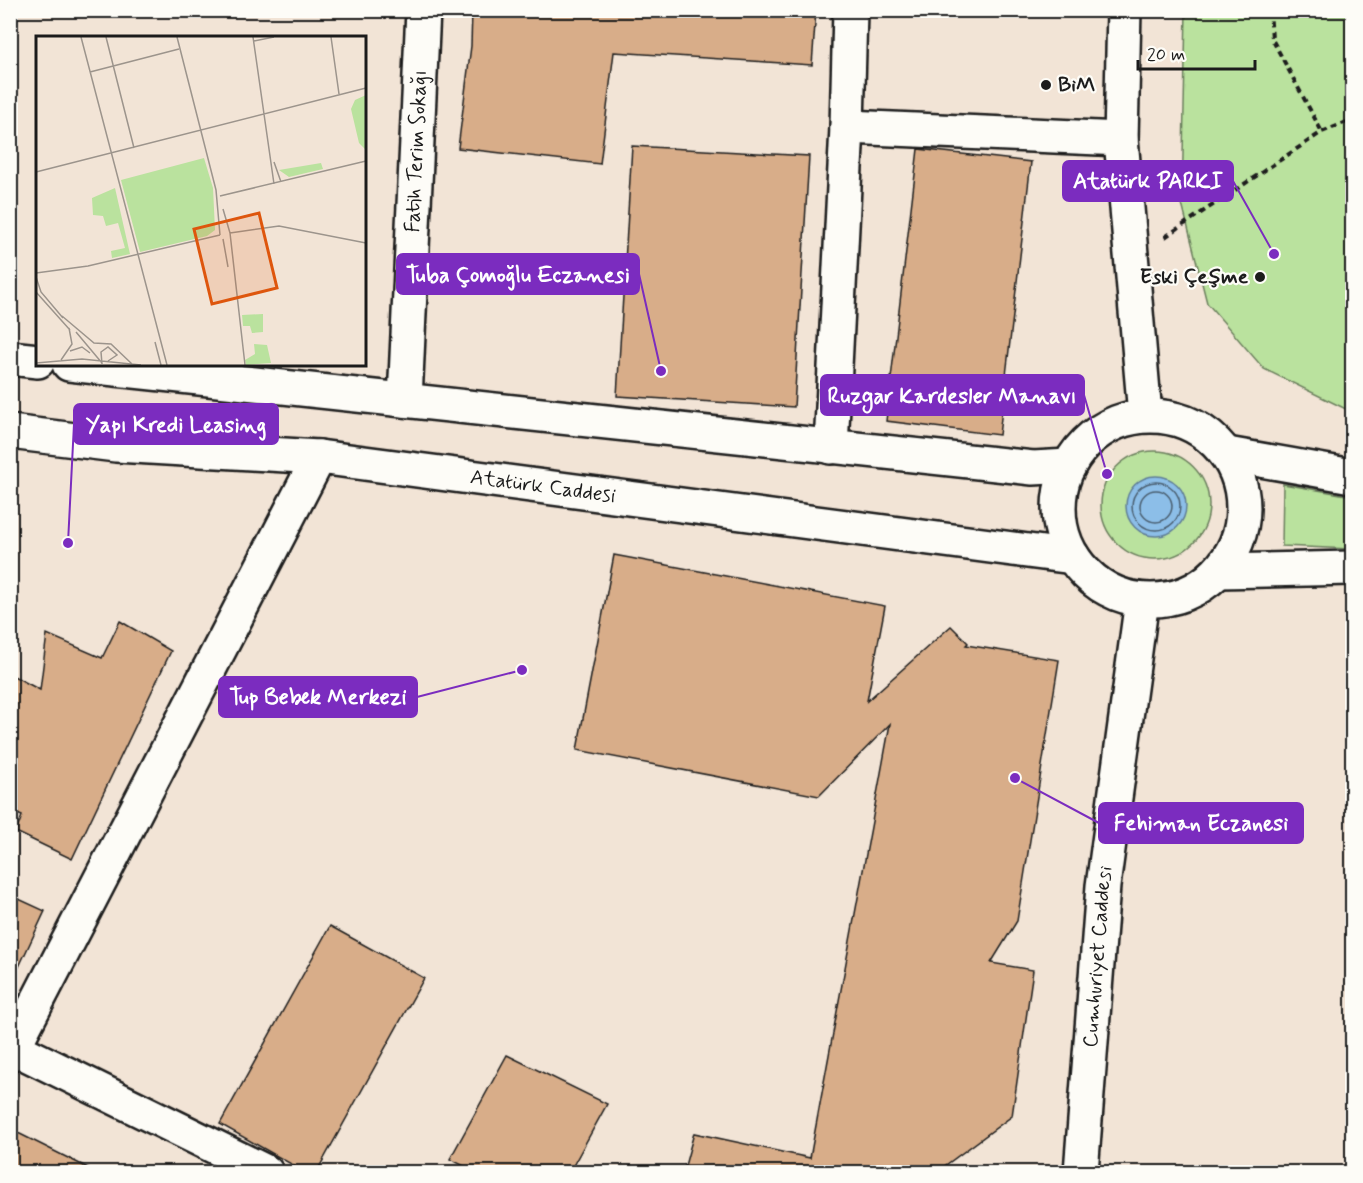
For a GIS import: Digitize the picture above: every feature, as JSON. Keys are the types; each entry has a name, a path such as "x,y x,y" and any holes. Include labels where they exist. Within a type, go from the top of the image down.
{"main road":[{"name":"Fatih Terim Sokağı","path":"405,400 423,10"},
{"path":"831,447 847,127 850,10"},
{"path":"1124,10 1121,139 1145,416"},
{"path":"847,127 1121,139"},
{"path":"10,358 36,361"},
{"path":"88,366 1033,468 1069,466"},
{"path":"1145,416 1176,418 1204,432 1227,454 1240,483 1244,514 1236,545 1219,571 1197,589 1170,599 1143,600 1115,593 1091,578 1073,557 1063,535 1059,512 1061,488 1069,466 1088,441 1114,423 1145,416"},
{"name":"Atatürk Caddesi","path":"10,432 116,445 320,457 1073,557"},
{"path":"1227,454 1353,476"},
{"path":"266,1173 12,1049 320,457"},
{"path":"1219,571 1353,568"},
{"name":"Cumhuriyet Caddesi","path":"1082,1173 1103,886 1143,600"}],"path":[{"path":"1270,10 1272,39 1322,132"},
{"path":"1162,239 1322,132 1353,120"}],"green space":[{"path":"1186,11 1352,11 1352,412 1264,369 1207,303 1182,204"},
{"path":"1155,451 1176,455 1193,467 1205,484 1209,505 1205,526 1193,543 1176,555 1155,559 1134,555 1117,543 1105,526 1101,505 1105,484 1117,467 1134,455"},
{"path":"1283,484 1352,496 1352,549 1282,546"}],"water":[{"path":"1156,476 1177,485 1186,506 1177,527 1156,536 1135,527 1126,506 1135,485"}],"building":[{"path":"472,10 816,10 812,65 614,52 600,164 458,148 471,46"},
{"path":"632,146 809,156 794,407 617,396"},
{"path":"918,149 1031,162 999,435 886,421"},
{"path":"614,555 885,606 867,701 951,626 968,643 966,645 1059,660 1017,921 991,963 1033,970 1012,1116 935,1173 683,1173 694,1133 810,1158 890,724 819,796 577,750"},
{"path":"120,621 171,651 72,859 16,832 22,816 10,811 10,674 40,690 47,634 102,658"},
{"path":"10,895 45,911 10,986"},
{"path":"330,926 424,978 316,1173 307,1173 220,1124"},
{"path":"507,1055 607,1104 569,1173 478,1173 450,1159"},
{"path":"10,1129 98,1173 10,1173"}],"place":[{"name":"BiM","path":"1046,85"},
{"name":"Atatürk PARKI","path":"1274,254"},
{"name":"Eski Çeşme","path":"1260,277"},
{"name":"Tuba Çomoğlu Eczanesi","path":"661,371"},
{"name":"Ruzgar Kardesler Manavı","path":"1107,474"},
{"name":"Yapı Kredi Leasing","path":"68,543"},
{"name":"Tup Bebek Merkezi","path":"522,670"},
{"name":"Fehiman Eczanesi","path":"1015,778"}]}
